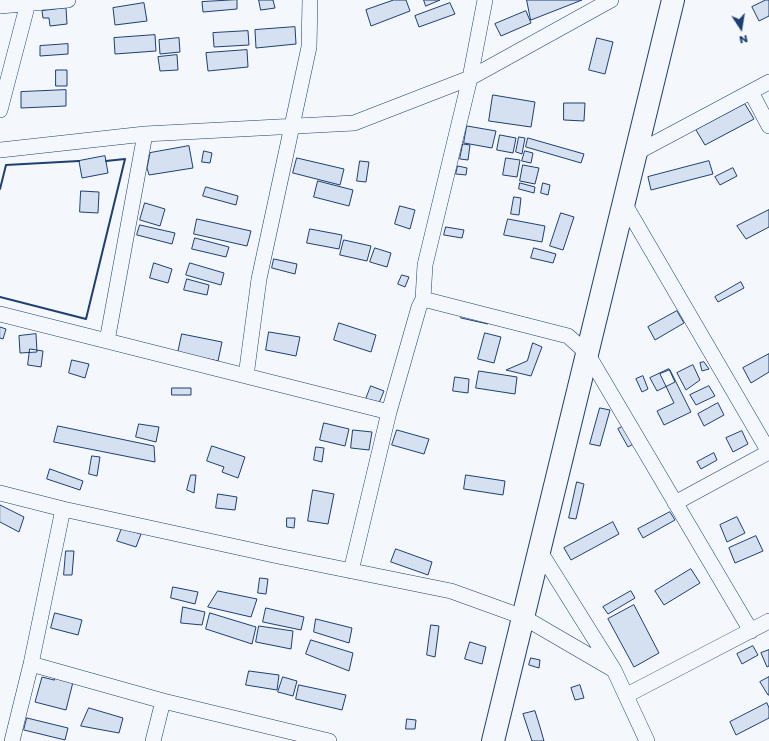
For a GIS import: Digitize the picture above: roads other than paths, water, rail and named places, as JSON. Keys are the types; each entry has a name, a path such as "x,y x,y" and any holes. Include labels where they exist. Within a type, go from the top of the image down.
{"street":[{"path":"0,6 68,0"},
{"path":"246,376 259,279 309,48 310,0"},
{"path":"351,571 390,412 419,307 423,299 425,265 470,78 484,0"},
{"path":"0,150 145,134 291,128 354,123 470,78 611,0"},
{"path":"493,741 673,0"},
{"path":"0,110 28,3"},
{"path":"636,152 769,82"},
{"path":"751,92 769,126"},
{"path":"107,341 145,134"},
{"path":"624,203 769,452 676,503"},
{"path":"423,299 568,336 587,353 751,631"},
{"path":"0,314 390,412"},
{"path":"0,493 63,509 451,591 523,617 614,670"},
{"path":"12,741 31,664 63,509"},
{"path":"539,550 614,670 627,695 647,741"},
{"path":"627,695 769,621"},
{"path":"31,664 163,701 313,739 329,741"},
{"path":"153,741 163,701"}]}
